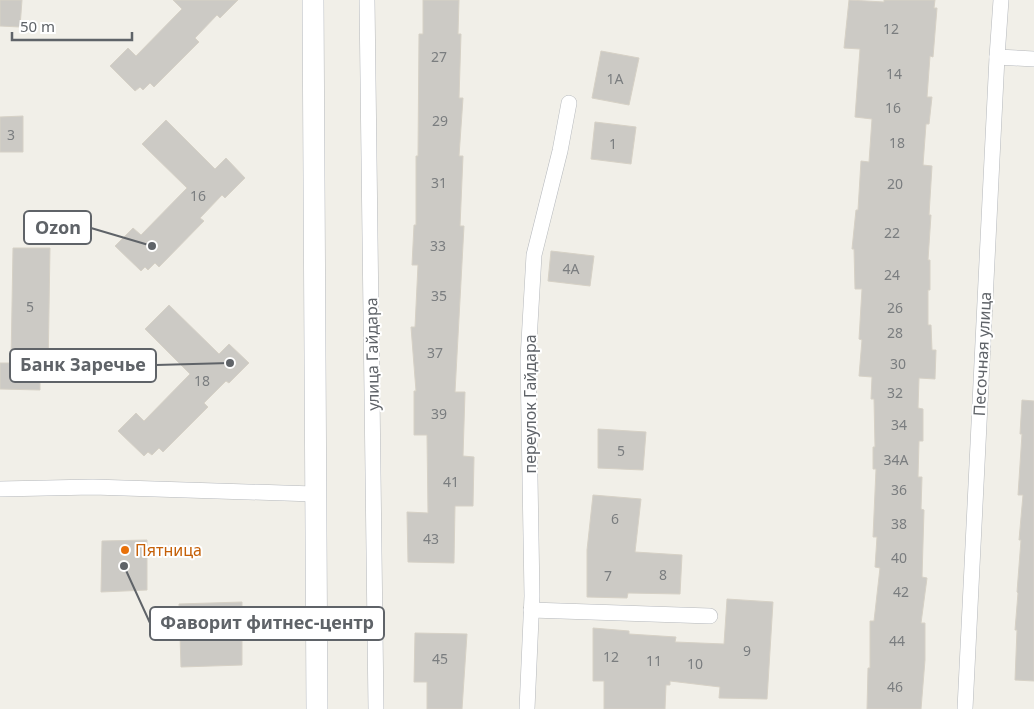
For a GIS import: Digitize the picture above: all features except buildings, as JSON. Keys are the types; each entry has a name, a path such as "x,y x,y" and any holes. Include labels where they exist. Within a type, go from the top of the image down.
{"main road":[{"path":"313,0 314,494 317,709"}],"street":[{"name":"улица Гайдара","path":"367,0 376,709"},
{"name":"Песочная улица","path":"965,709 1001,0"},
{"path":"997,57 1034,59"},
{"name":"переулок Гайдара","path":"527,709 531,610 528,359 534,255 560,151 569,103"},
{"path":"0,489 93,487 314,494"},
{"path":"531,610 710,616"}],"place":[{"name":"Ozon","path":"152,246"},
{"name":"Банк Заречье","path":"230,363"},
{"name":"Пятница","path":"125,550"},
{"name":"Фаворит фитнес-центр","path":"124,566"}]}
